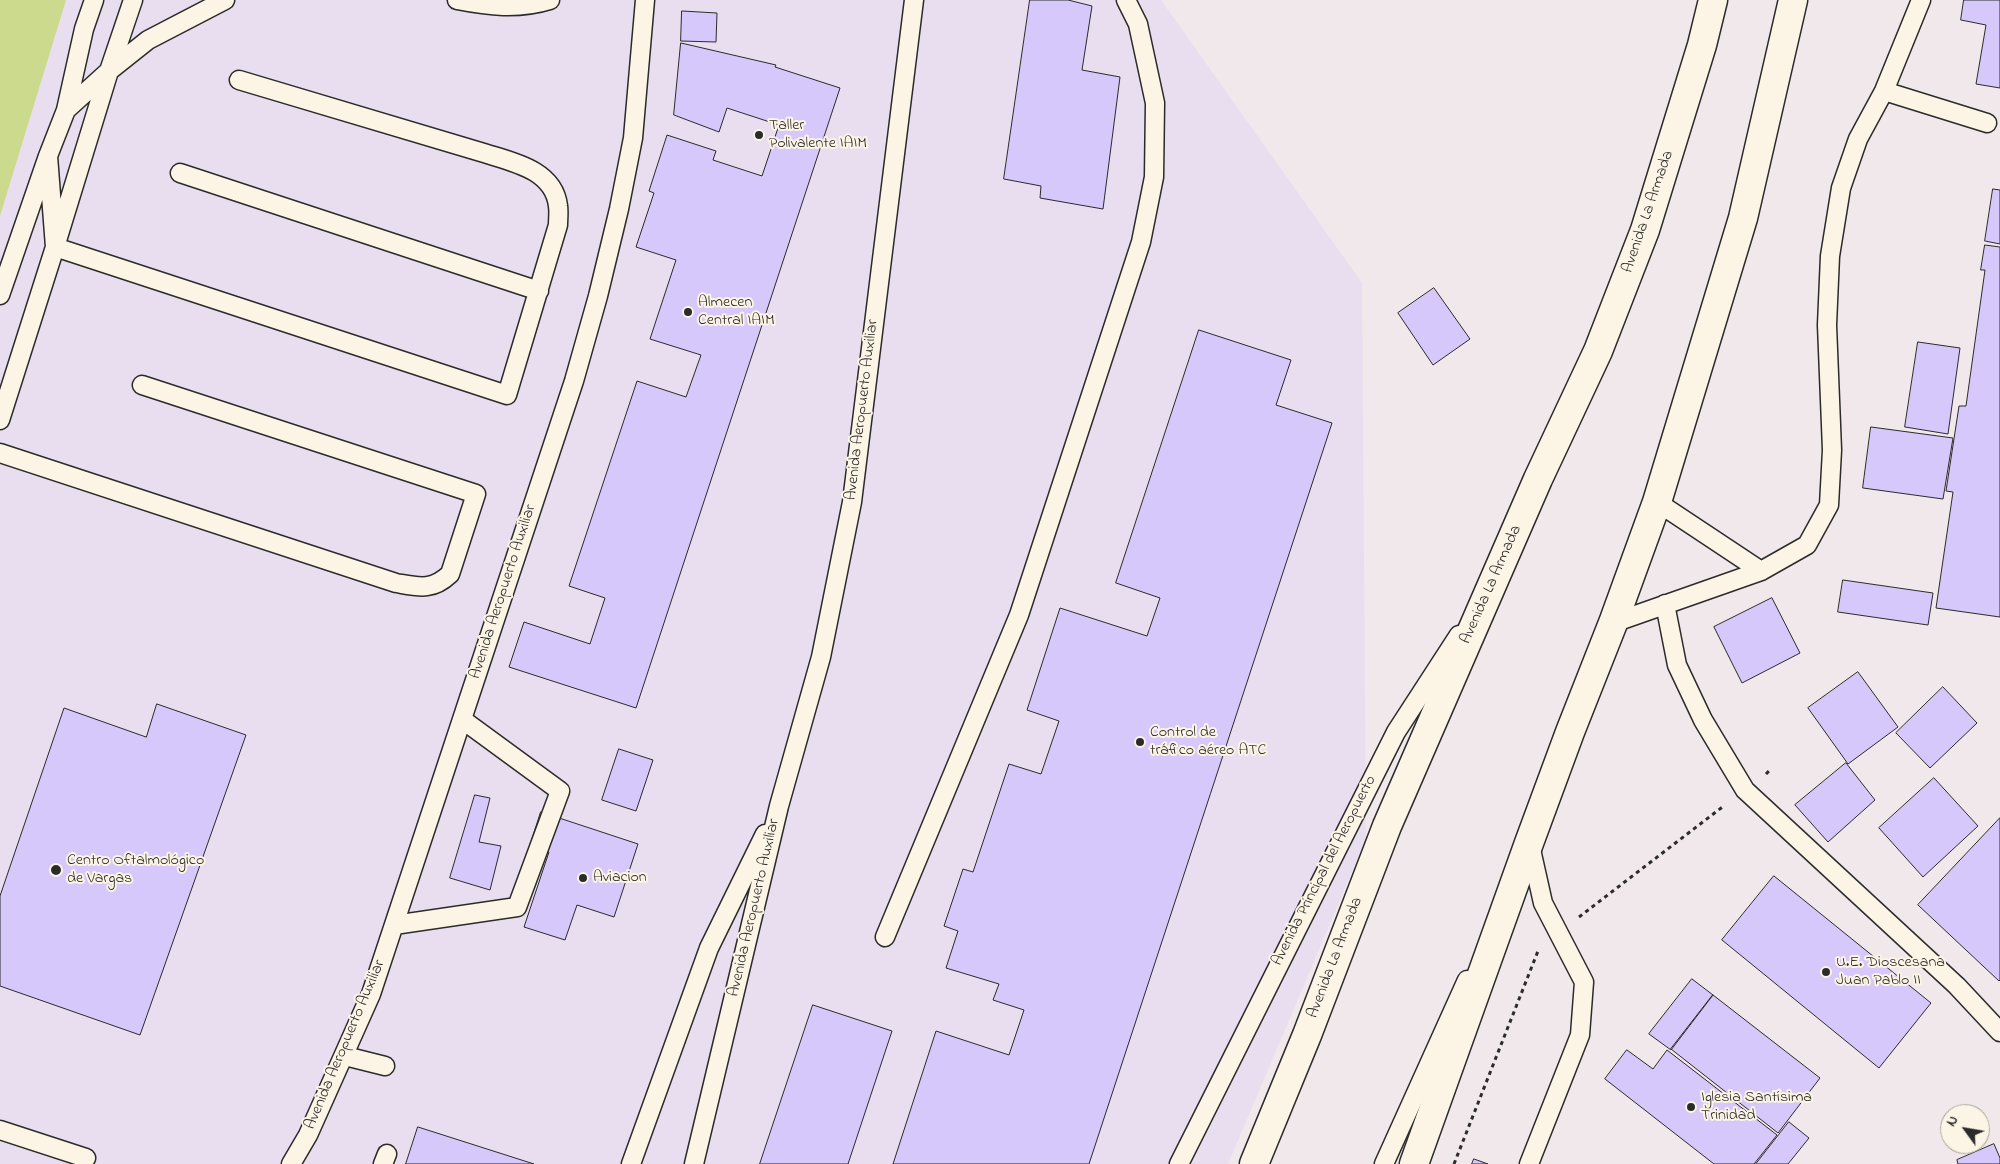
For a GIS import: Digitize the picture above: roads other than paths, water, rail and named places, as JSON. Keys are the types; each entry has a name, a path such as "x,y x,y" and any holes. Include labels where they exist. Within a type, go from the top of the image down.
{"main road":[{"name":"Avenida La Armada","path":"1254,1164 1307,1035 1387,826 1538,479 1598,351 1645,230 1702,45 1712,0"},
{"path":"1414,1164 1529,842 1613,623 1656,502 1743,218 1793,0"}],"lane":[{"path":"0,295 66,110 84,29 94,0"},
{"path":"0,420 109,71 134,0"},
{"path":"66,110 109,71 148,40 224,0"},
{"path":"457,0 485,6 511,7 550,0"},
{"name":"Avenida Aeropuerto Auxiliar","path":"291,1164 308,1135 345,1056 371,994 574,381 620,209 633,138 645,0"},
{"name":"Avenida Aeropuerto Auxiliar","path":"694,1164 779,806 821,657 852,502 914,0"},
{"path":"885,936 1019,615 1141,242 1154,177 1155,103 1138,24 1126,0"},
{"path":"1613,623 1761,571 1807,545 1829,505 1832,450 1827,325 1830,256 1841,188 1858,138 1884,91 1921,0"},
{"path":"55,248 507,395 558,225 558,205 554,191 543,176 524,166 484,153 239,80"},
{"path":"1884,91 1987,123"},
{"path":"48,156 55,248"},
{"path":"180,173 539,291"},
{"path":"0,453 396,583 417,587 430,587 440,583 450,574 476,494 142,385"},
{"path":"1656,502 1761,571"},
{"name":"Avenida Principal del Aeropuerto","path":"1179,1164 1396,732 1490,588"},
{"path":"1665,604 1676,665 1703,720 1745,790 1957,986 2000,1032"},
{"path":"394,925 517,907 560,791 462,720"},
{"path":"631,1164 709,948 779,806"},
{"path":"1384,1164 1529,842"},
{"path":"1528,1164 1580,1035 1584,982 1543,903 1529,842"},
{"path":"345,1056 385,1066"},
{"path":"0,1130 86,1158"}],"place":[{"name":"Taller Polivalente IAIM","path":"759,135"},
{"name":"Almecen Central IAIM","path":"688,312"},
{"name":"Control de tráfico aéreo ATC","path":"1140,742"},
{"name":"Centro Oftalmológico de Vargas","path":"56,870"},
{"name":"Aviacion","path":"583,878"},
{"name":"U.E. Dioscesana Juan Pablo II","path":"1826,972"},
{"name":"Iglesia Santísima Trinidad","path":"1691,1107"}]}
